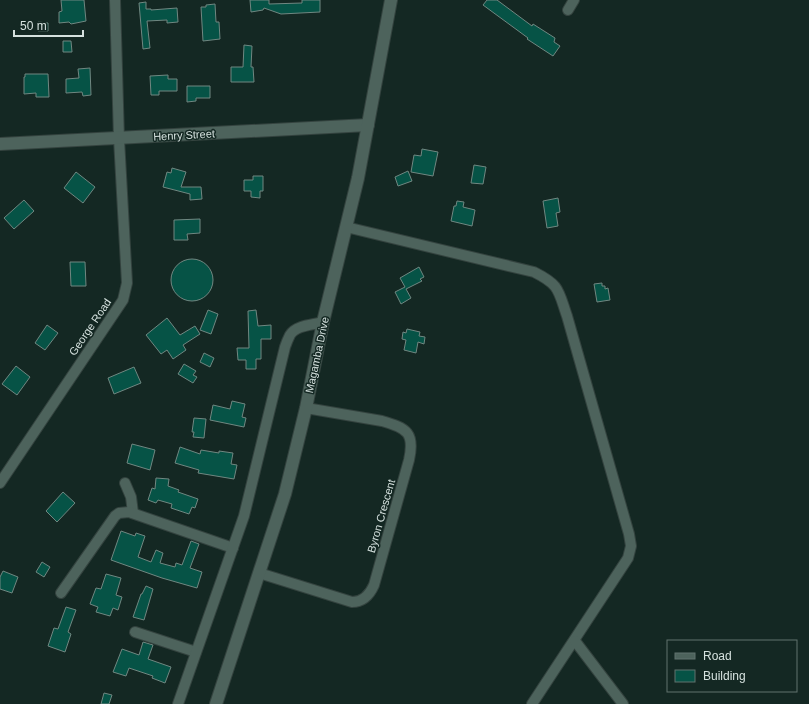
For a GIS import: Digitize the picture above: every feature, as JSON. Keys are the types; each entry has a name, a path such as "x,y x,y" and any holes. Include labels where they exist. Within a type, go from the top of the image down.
{"street":[{"name":"George Road","path":"0,483 123,300 127,283 119,138 115,0"},
{"name":"Magamba Drive","path":"216,704 285,494 306,408 323,322 346,227 368,125 391,0"},
{"path":"568,10 574,0"},
{"name":"Henry Street","path":"0,144 368,125"},
{"path":"346,227 534,272 547,279 557,287 567,316 629,534 631,546 628,558 575,641 532,704"},
{"path":"178,704 233,548 250,493 285,348 290,335 298,328 323,322"},
{"name":"Byron Crescent","path":"259,573 352,602 359,602 370,592 376,577 410,454 411,440 403,429 394,424 306,408"},
{"path":"125,483 132,497 133,513"},
{"path":"61,592 115,516 124,512 133,513 233,548"},
{"path":"136,632 196,652"},
{"path":"575,641 623,704"}],"building":[{"path":"61,0 84,0 86,21 71,24 69,22 59,23 59,12 62,11"},
{"path":"250,0 269,0 269,4 302,3 302,0 320,0 320,12 281,14 264,8 263,10 251,12"},
{"path":"487,0 497,0 532,26 533,24 555,38 554,42 560,46 553,56 527,39 528,38 483,5"},
{"path":"146,2 146,9 151,10 177,8 178,22 167,23 167,20 147,21 150,48 143,49 139,3"},
{"path":"215,4 216,22 219,22 220,39 203,41 201,7"},
{"path":"38,22 48,23 48,31 38,31"},
{"path":"63,41 71,41 72,52 63,52"},
{"path":"244,45 252,46 251,67 253,67 254,82 231,82 231,67 243,67"},
{"path":"90,68 91,95 83,96 82,92 66,93 66,79 79,78 78,69"},
{"path":"25,74 48,74 49,97 36,97 36,93 24,94"},
{"path":"168,75 168,79 177,79 177,91 159,91 159,95 151,95 150,76"},
{"path":"187,86 210,86 210,98 196,98 196,101 187,102"},
{"path":"422,149 438,152 433,176 411,172 414,155 421,156"},
{"path":"474,165 486,167 483,184 471,183"},
{"path":"172,168 186,172 181,187 201,187 202,199 190,200 190,194 163,187 167,172 171,173"},
{"path":"408,171 412,181 398,186 395,177"},
{"path":"76,172 95,187 83,203 64,188"},
{"path":"253,176 263,176 263,191 260,191 260,198 251,197 251,191 244,191 244,180 253,180"},
{"path":"558,198 560,212 556,213 558,226 547,228 543,201"},
{"path":"24,200 34,211 14,229 4,218"},
{"path":"457,201 464,202 463,207 475,210 472,226 451,221 454,206 456,206"},
{"path":"200,219 200,233 187,234 188,240 174,240 174,220"},
{"path":"192,259 207,265 213,280 207,295 192,301 177,295 171,280 177,265"},
{"path":"70,262 85,262 86,286 71,286"},
{"path":"419,267 424,277 420,279 422,281 406,289 411,298 401,304 395,292 405,287 400,278"},
{"path":"602,283 602,286 605,286 605,289 608,288 610,300 597,302 594,284"},
{"path":"208,310 218,314 211,334 200,330"},
{"path":"256,310 258,326 271,325 271,339 261,339 261,359 256,359 256,369 246,369 246,360 238,360 237,348 249,348 248,311"},
{"path":"167,318 180,335 195,326 200,334 183,345 186,350 173,359 167,350 161,354 146,335"},
{"path":"47,325 58,333 45,350 35,343"},
{"path":"407,329 420,332 419,336 425,337 424,344 418,342 416,353 404,350 406,340 402,339 403,332 406,333"},
{"path":"204,353 214,358 210,367 200,362"},
{"path":"184,364 196,371 193,375 197,377 193,383 178,374"},
{"path":"16,366 30,377 17,395 2,384"},
{"path":"134,367 141,383 114,394 108,378"},
{"path":"232,401 245,404 242,417 246,418 244,427 210,420 213,405 230,409"},
{"path":"194,418 206,419 204,438 193,437 194,432 192,432"},
{"path":"132,444 155,450 150,470 127,463"},
{"path":"180,447 200,454 201,450 219,453 219,451 233,453 231,464 237,465 234,479 198,473 199,470 175,463"},
{"path":"156,478 169,479 168,486 179,490 178,492 198,499 195,508 192,507 189,514 171,508 172,504 158,500 156,503 148,500 152,488 155,489"},
{"path":"63,492 75,503 57,522 46,511"},
{"path":"121,531 135,536 136,533 145,536 138,557 151,562 156,550 163,553 160,563 175,567 176,563 182,565 191,541 199,544 190,568 202,572 197,588 162,578 111,560"},
{"path":"42,562 50,567 44,577 36,572"},
{"path":"3,571 18,577 12,593 0,589 0,577"},
{"path":"106,574 121,578 116,595 122,597 118,610 113,608 110,616 96,612 98,607 90,604 96,588 101,589"},
{"path":"146,586 153,589 144,620 133,617 141,594"},
{"path":"66,607 76,610 68,632 71,634 65,652 48,646 54,628 58,629"},
{"path":"143,642 153,645 148,659 171,667 165,683 152,678 153,676 129,668 126,676 113,672 122,649 139,655"},
{"path":"104,693 112,695 109,704 101,704"}]}
